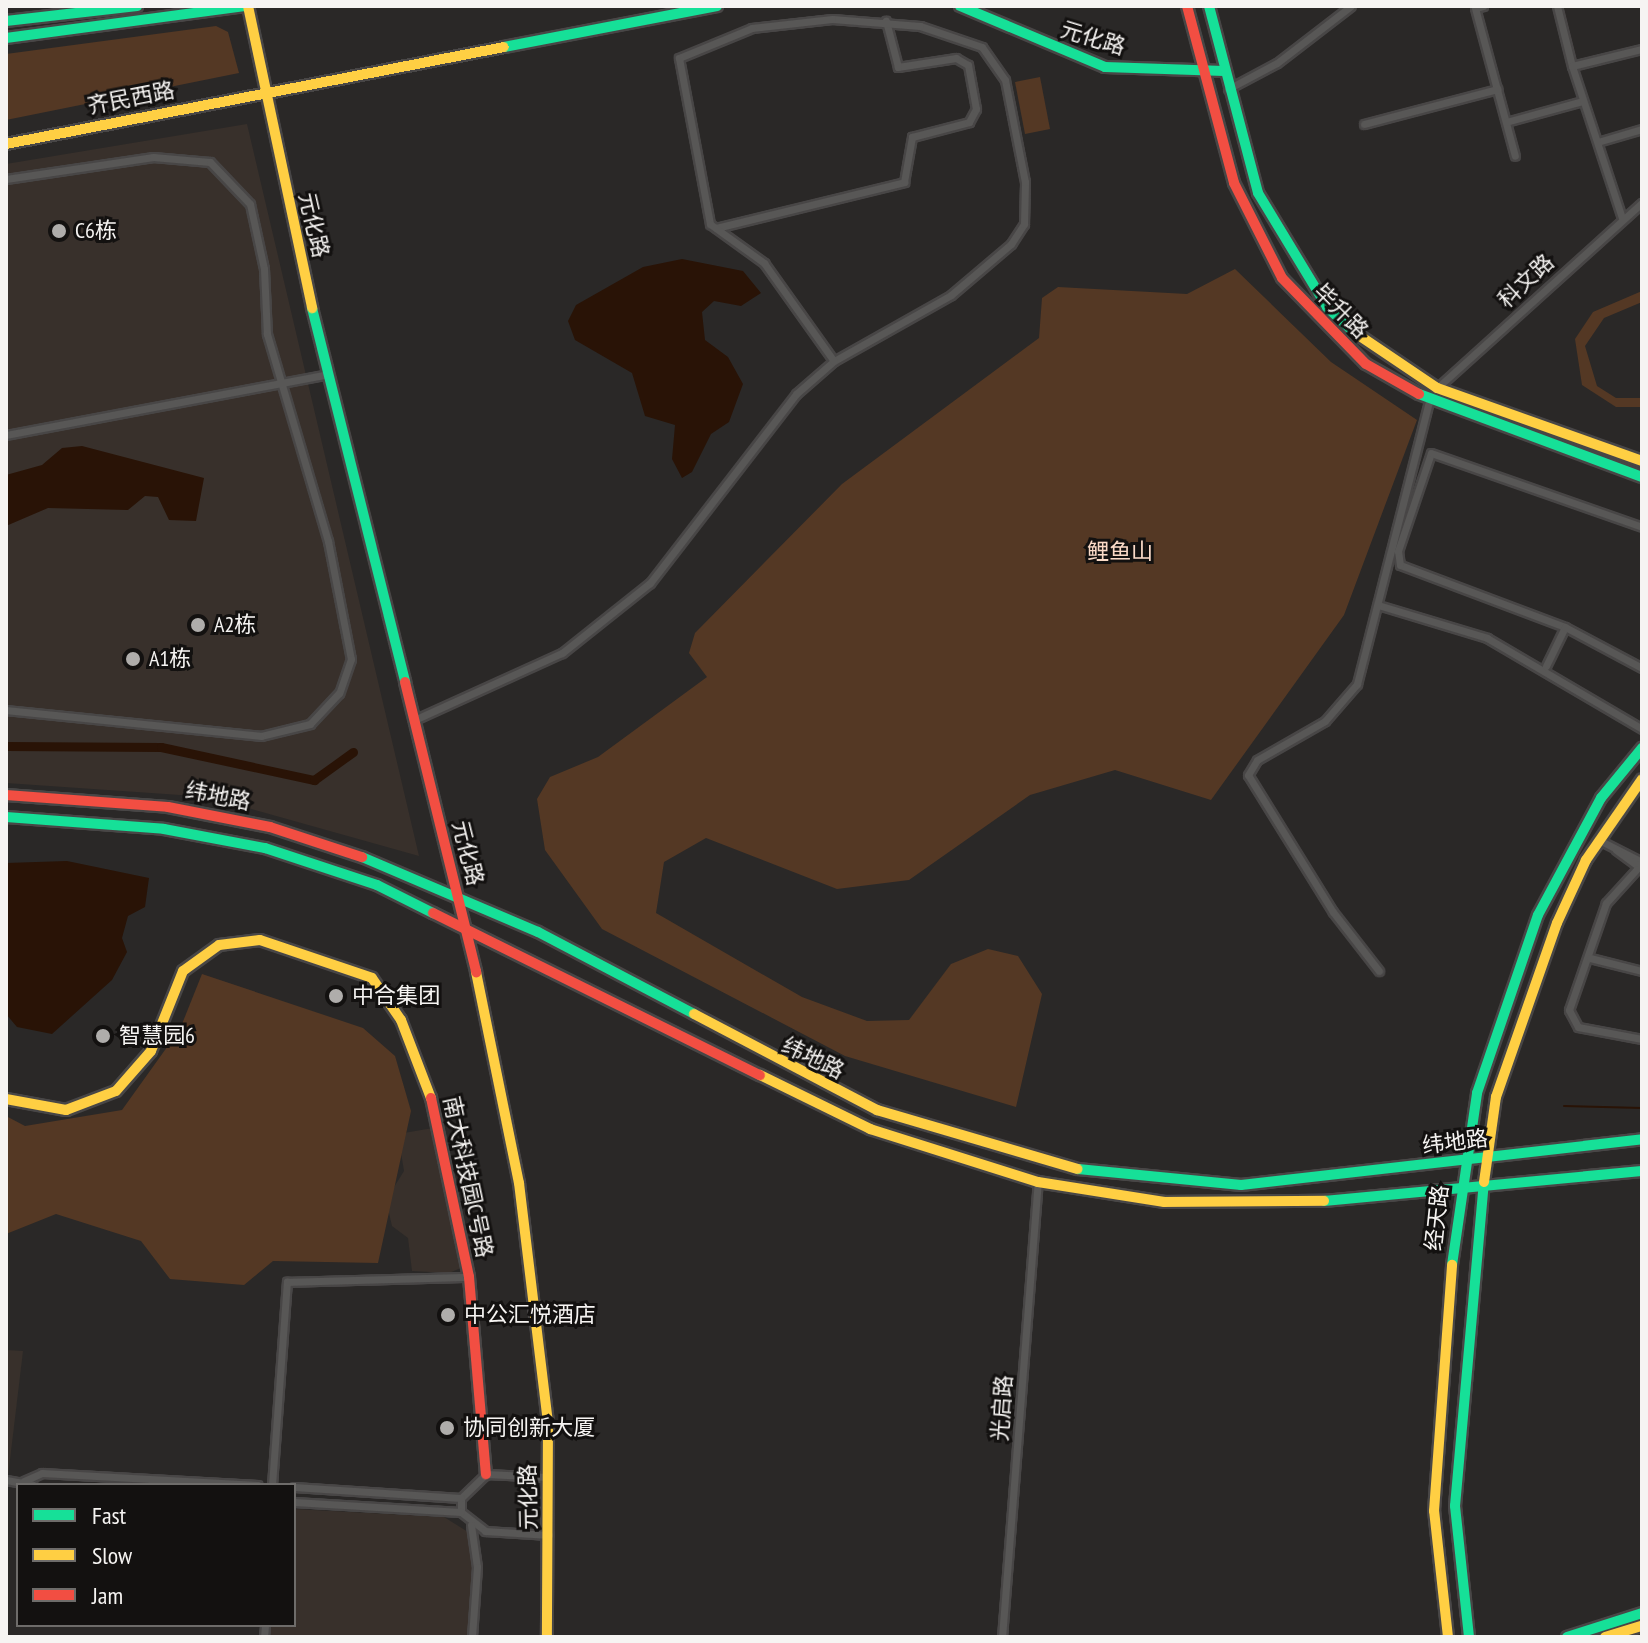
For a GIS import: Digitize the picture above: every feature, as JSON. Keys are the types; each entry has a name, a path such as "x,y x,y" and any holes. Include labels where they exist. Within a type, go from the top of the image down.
{"main road":[{"path":"6,38 246,6"},
{"name":"元化路","path":"246,6 328,374 467,927 529,1252 548,1477 547,1637"},
{"path":"264,92 717,6"},
{"name":"元化路","path":"960,6 1105,67 1201,74 1224,71"},
{"name":"毕升路","path":"1187,6 1201,74 1234,183 1282,278 1366,364 1429,401 1642,477"},
{"name":"毕升路","path":"1209,6 1228,89 1258,193 1302,276 1367,344 1437,388 1642,461"},
{"path":"6,21 134,7"},
{"name":"齐民西路","path":"6,144 264,92"},
{"name":"经天路","path":"1448,1637 1434,1511 1459,1193 1490,1038 1538,915 1601,798 1642,748"},
{"name":"经天路","path":"1469,1637 1455,1506 1485,1159 1529,988 1599,840 1642,779"},
{"name":"纬地路","path":"6,795 168,807 270,827 457,894 822,1086 1003,1153 1122,1177 1241,1185 1464,1163 1642,1139"},
{"name":"纬地路","path":"6,817 164,829 265,848 377,885 870,1129 1038,1182 1211,1203 1459,1193 1642,1171"},
{"name":"南大科技园C号路","path":"6,1099 66,1110 116,1091 151,1051 183,971 219,945 260,940 361,972 401,1020 435,1108 469,1277 486,1474"},
{"path":"1567,1637 1642,1613"},
{"path":"1605,1637 1642,1626"}],"street":[{"path":"1228,89 1277,63 1351,6"},
{"path":"1483,6 1475,8 1515,156"},
{"path":"1557,6 1590,131 1601,141 1622,218"},
{"path":"716,228 904,182 912,137 969,122 976,109 968,65 956,58 898,67 886,21"},
{"path":"414,720 562,653 650,583 769,424 834,361 993,262 1024,224 1028,203 997,59 961,38 886,21 752,28 679,58 710,224 764,263 834,361"},
{"path":"1572,66 1642,49"},
{"path":"1364,124 1497,89"},
{"path":"1506,122 1582,101"},
{"path":"1601,141 1642,129"},
{"path":"6,179 153,157 210,162 250,204 279,384 351,639 339,693 310,724 261,736 6,710"},
{"name":"科文路","path":"1437,388 1642,203"},
{"path":"6,435 328,374"},
{"path":"1379,971 1333,912 1248,775 1257,760 1302,738 1347,700 1364,666 1429,401"},
{"path":"1642,527 1431,453 1398,551 1400,565 1565,627 1642,668"},
{"path":"1378,605 1473,633 1546,666 1642,729"},
{"path":"1546,666 1565,627"},
{"path":"1599,840 1642,860"},
{"path":"1616,850 1639,870 1625,890 1606,903 1590,958 1569,1005 1574,1024 1642,1039"},
{"path":"1590,958 1642,971"},
{"name":"光启路","path":"1002,1637 1038,1182"},
{"path":"272,1483 287,1282 469,1277"},
{"path":"9,1479 28,1483 42,1473 222,1483"},
{"path":"472,1637 477,1567 471,1525 461,1512 461,1498 486,1474 548,1477"},
{"path":"296,1487 461,1498"},
{"path":"296,1502 461,1512"},
{"path":"471,1525 549,1535"}],"shaded area":[{"path":"247,124 419,856 209,797 6,783 6,164"},
{"path":"682,259 743,271 761,293 741,306 714,301 702,312 705,340 728,357 743,384 729,422 711,434 692,472 682,478 672,459 675,425 645,416 632,373 575,340 568,321 576,305 643,267"},
{"path":"82,446 204,478 196,521 169,520 158,497 145,496 128,510 48,508 6,526 6,475 42,465 62,448"},
{"path":"67,861 149,878 145,907 128,916 122,938 127,952 112,980 52,1034 17,1027 6,1014 6,863"},
{"path":"433,1128 461,1268 449,1273 412,1271 408,1238 392,1226 386,1200 404,1171 398,1134"},
{"path":"6,1350 23,1351 6,1493"},
{"path":"296,1509 444,1517 468,1532 472,1557 482,1558 477,1637 268,1637 268,1627 296,1627"}],"green space":[{"path":"216,26 228,32 239,73 6,120 6,54"},
{"path":"1040,77 1050,129 1025,134 1015,82"},
{"name":"鲤鱼山","path":"1235,269 1331,362 1417,420 1344,615 1211,800 1115,770 1030,795 909,880 837,889 706,838 664,862 656,913 802,997 867,1021 909,1020 951,964 988,949 1018,956 1042,994 1016,1107 845,1056 602,929 545,850 537,799 550,777 598,757 707,677 689,653 695,633 842,484 1039,338 1042,298 1058,287 1187,294"},
{"path":"1642,291 1642,302 1604,318 1585,346 1597,386 1616,398 1642,398 1642,407 1616,407 1582,385 1575,339 1593,312"},
{"path":"202,974 363,1028 395,1056 411,1111 378,1263 273,1261 244,1285 170,1279 141,1241 56,1214 6,1234 6,1116 25,1126 122,1110 180,1029"}],"waterway":[{"path":"6,746 161,747 314,780 353,752"},
{"path":"1564,1106 1642,1108"}],"traffic: fast":[{"path":"6,21 137,6"},
{"path":"6,38 245,6"},
{"path":"504,47 717,6"},
{"path":"960,6 1105,67 1224,71"},
{"path":"1209,6 1258,193 1327,307 1354,332"},
{"path":"312,308 405,682"},
{"path":"1419,394 1642,477"},
{"path":"1452,1265 1477,1093 1538,915 1601,798 1642,748"},
{"path":"6,817 164,829 265,848 377,885 433,913"},
{"path":"362,857 538,932 694,1014"},
{"path":"1078,1169 1241,1185 1642,1139"},
{"path":"1324,1201 1642,1171"},
{"path":"1469,1637 1455,1506 1484,1182"},
{"path":"1567,1637 1642,1613"}],"traffic: slow":[{"path":"248,6 312,308"},
{"path":"6,144 504,47"},
{"path":"1354,332 1437,388 1642,461"},
{"path":"1484,1182 1496,1097 1557,923 1586,860 1642,779"},
{"path":"6,1099 66,1110 116,1091 151,1051 183,971 219,945 260,940 372,978 401,1020 431,1098"},
{"path":"476,972 519,1183 548,1424 547,1637"},
{"path":"694,1014 877,1110 1078,1169"},
{"path":"760,1075 870,1129 1038,1182 1164,1202 1324,1201"},
{"path":"1448,1637 1434,1511 1452,1265"},
{"path":"1605,1637 1642,1626"}],"traffic: jam":[{"path":"1187,6 1234,183 1282,278 1366,364 1419,394"},
{"path":"405,682 476,972"},
{"path":"6,795 168,807 270,827 362,857"},
{"path":"433,913 760,1075"},
{"path":"431,1098 469,1277 486,1474"}],"place":[{"name":"C6栋","path":"59,231"},
{"name":"A2栋","path":"198,625"},
{"name":"A1栋","path":"133,659"},
{"name":"中合集团","path":"336,996"},
{"name":"智慧园6","path":"103,1036"},
{"name":"中公汇悦酒店","path":"448,1315"},
{"name":"协同创新大厦","path":"447,1428"}]}
